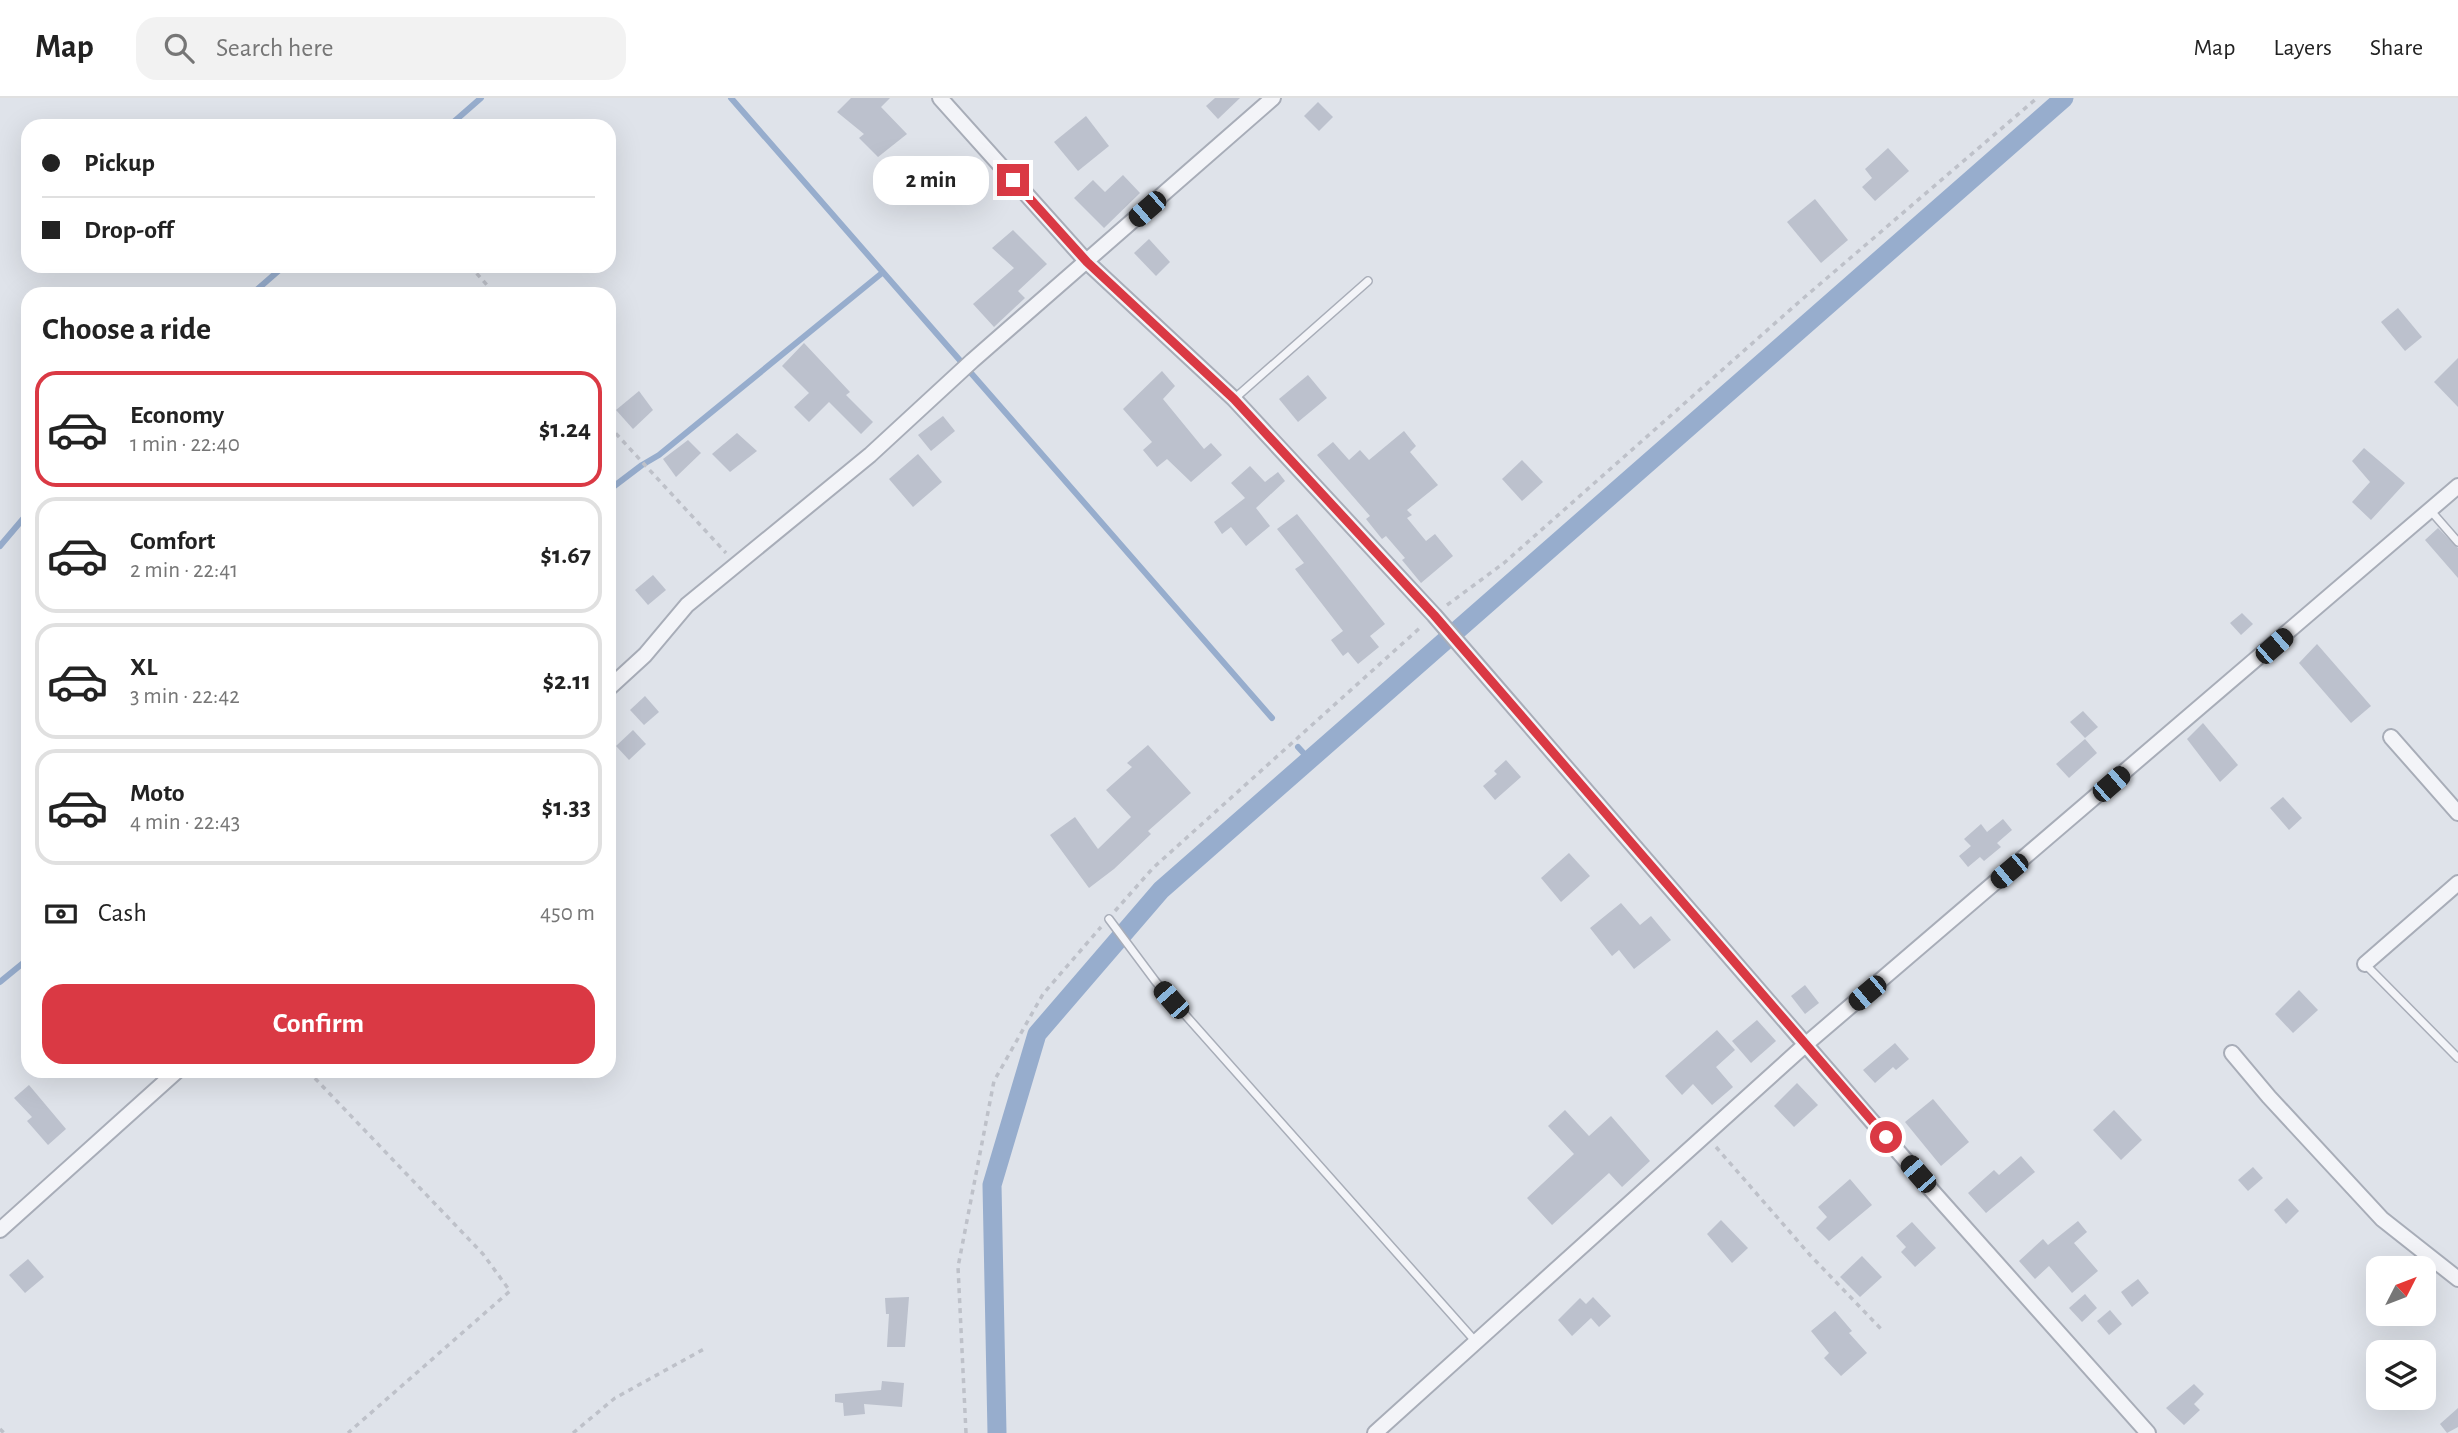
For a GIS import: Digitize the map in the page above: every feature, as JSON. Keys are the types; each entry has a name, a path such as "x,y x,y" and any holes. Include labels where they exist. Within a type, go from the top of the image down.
{"street":[{"path":"940,98 1087,262 1234,399 1434,615 1805,1045 2148,1433"},
{"path":"616,682 645,655 687,605 870,455 972,361 1273,98"},
{"path":"1375,1433 1805,1045 2458,486"},
{"path":"2391,737 2458,813"},
{"path":"2365,964 2458,883"},
{"path":"2232,1054 2382,1219 2458,1279"},
{"path":"0,1230 169,1078"}],"lane":[{"path":"1234,399 1368,281"},
{"path":"2430,510 2458,542"},
{"path":"1109,919 1165,992 1476,1342"},
{"path":"2365,964 2458,1058"}],"path":[{"path":"966,1433 958,1268 993,1081 1043,994 1153,868 1434,615 1504,562 1799,302 2037,98"},
{"path":"476,273 489,287"},
{"path":"616,434 677,503 736,563"},
{"path":"315,1078 483,1254 510,1291 348,1433"},
{"path":"1706,1134 1810,1255 1883,1331"},
{"path":"573,1433 615,1398 705,1349"},
{"path":"0,1429 4,1433"}],"building":[{"path":"851,98 890,98 881,107 907,134 878,157 859,138 864,134 837,112"},
{"path":"1215,98 1240,98 1218,119 1206,106"},
{"path":"1318,102 1333,117 1319,131 1304,116"},
{"path":"1086,116 1109,146 1078,171 1054,142"},
{"path":"1888,148 1909,171 1875,201 1862,187 1872,178 1865,169"},
{"path":"1123,175 1140,193 1104,228 1074,198 1093,180 1105,192"},
{"path":"1815,199 1848,240 1821,263 1787,222"},
{"path":"1013,230 1047,264 1018,291 1025,298 994,327 973,304 1014,268 992,248"},
{"path":"1149,239 1170,262 1156,276 1134,253"},
{"path":"2398,308 2422,337 2405,351 2381,322"},
{"path":"804,343 850,392 846,395 873,422 861,434 829,402 809,422 794,407 809,393 782,366"},
{"path":"2458,358 2458,407 2434,382"},
{"path":"1162,371 1175,386 1163,399 1204,449 1211,443 1222,455 1191,482 1167,459 1157,467 1143,450 1152,442 1123,409"},
{"path":"1308,375 1327,398 1298,422 1279,399"},
{"path":"639,391 653,410 633,429 616,410"},
{"path":"943,416 955,431 931,451 918,435"},
{"path":"1404,431 1416,446 1410,452 1438,485 1407,510 1412,515 1407,518 1426,541 1435,534 1453,556 1421,583 1402,560 1405,558 1386,536 1382,539 1366,519 1370,516 1317,455 1333,442 1349,460 1360,450 1369,460"},
{"path":"737,433 757,451 730,472 712,454"},
{"path":"688,440 701,453 676,477 663,459"},
{"path":"2364,448 2405,483 2371,520 2352,502 2370,482 2352,461"},
{"path":"918,454 942,482 913,507 889,479"},
{"path":"1522,460 1543,482 1522,501 1502,479"},
{"path":"1250,466 1265,482 1278,472 1285,481 1256,508 1270,526 1246,546 1231,527 1222,534 1214,522 1245,498 1231,483"},
{"path":"1297,514 1385,624 1370,636 1379,647 1358,664 1348,652 1343,656 1331,640 1343,631 1295,569 1304,563 1277,529"},
{"path":"2438,528 2458,548 2458,578 2425,540"},
{"path":"653,575 666,590 648,605 635,590"},
{"path":"2242,613 2253,624 2241,635 2230,623"},
{"path":"2317,644 2371,706 2351,723 2299,663"},
{"path":"645,696 659,712 644,725 630,710"},
{"path":"2083,711 2098,727 2085,738 2070,722"},
{"path":"2203,723 2238,765 2220,782 2187,739"},
{"path":"633,730 646,744 629,760 616,746"},
{"path":"2085,739 2097,753 2069,778 2056,764"},
{"path":"1148,745 1191,793 1148,831 1151,834 1114,869 1089,888 1050,835 1075,817 1098,849 1131,817 1106,790 1132,767 1127,763"},
{"path":"1506,760 1521,777 1495,800 1483,786 1497,774 1494,771"},
{"path":"2283,797 2302,818 2289,830 2270,808"},
{"path":"2003,819 2012,830 1997,843 2001,847 1984,861 1980,857 1968,867 1959,856 1971,846 1964,839 1981,824 1987,832"},
{"path":"1569,853 1590,876 1561,902 1541,878"},
{"path":"1621,903 1640,925 1651,916 1671,940 1634,969 1619,950 1612,956 1590,928"},
{"path":"1805,985 1819,1003 1805,1014 1791,996"},
{"path":"2299,990 2318,1010 2293,1033 2275,1014"},
{"path":"1757,1020 1776,1041 1751,1063 1732,1041"},
{"path":"1717,1030 1735,1050 1716,1067 1733,1087 1712,1105 1693,1084 1682,1095 1665,1076"},
{"path":"1895,1043 1909,1059 1896,1070 1893,1067 1875,1083 1863,1070"},
{"path":"1797,1083 1818,1105 1794,1127 1774,1106"},
{"path":"29,1085 66,1129 48,1145 27,1121 32,1117 14,1098"},
{"path":"1933,1099 1969,1142 1941,1166 1905,1122"},
{"path":"1565,1110 1589,1136 1611,1116 1650,1161 1622,1187 1609,1173 1552,1225 1527,1198 1574,1154 1548,1126"},
{"path":"2114,1110 2142,1140 2121,1160 2093,1130"},
{"path":"2021,1156 2035,1172 1986,1213 1968,1193 1994,1170 1999,1175"},
{"path":"2253,1167 2263,1178 2248,1191 2238,1180"},
{"path":"1850,1179 1872,1205 1829,1241 1816,1228 1827,1217 1818,1207"},
{"path":"2287,1198 2299,1211 2286,1224 2274,1210"},
{"path":"1721,1220 1748,1248 1732,1263 1707,1234"},
{"path":"2078,1221 2087,1232 2074,1243 2098,1271 2072,1293 2049,1266 2035,1279 2019,1261 2043,1239 2048,1245"},
{"path":"1912,1222 1936,1248 1915,1267 1901,1252 1906,1247 1896,1236"},
{"path":"1862,1256 1882,1277 1860,1297 1840,1277"},
{"path":"28,1259 44,1277 25,1293 9,1275"},
{"path":"2138,1279 2149,1293 2132,1307 2121,1292"},
{"path":"2085,1294 2097,1308 2082,1322 2069,1308"},
{"path":"909,1297 905,1347 887,1347 889,1314 886,1314 885,1298"},
{"path":"1593,1297 1611,1316 1599,1327 1591,1318 1572,1336 1558,1320 1580,1298 1586,1304"},
{"path":"2110,1310 2122,1324 2109,1335 2097,1321"},
{"path":"1835,1311 1852,1331 1849,1333 1867,1353 1841,1376 1824,1358 1829,1353 1811,1331"},
{"path":"882,1381 904,1383 902,1407 864,1404 865,1414 844,1416 843,1403 835,1402 835,1394 881,1390"},
{"path":"2194,1384 2204,1394 2194,1404 2200,1410 2184,1425 2166,1408"},
{"path":"2458,1408 2458,1427 2447,1433 2440,1424"}],"waterway":[{"path":"457,119 481,98"},
{"path":"731,98 1272,718"},
{"path":"997,1433 992,1185 1037,1034 1161,890 2064,98"},
{"path":"260,287 276,273"},
{"path":"616,485 659,455 882,273"},
{"path":"0,546 21,521"},
{"path":"1298,747 1309,759"},
{"path":"0,982 21,965"}],"route":[{"path":"1013,180 1087,262 1234,399 1434,615 1886,1137"}]}
